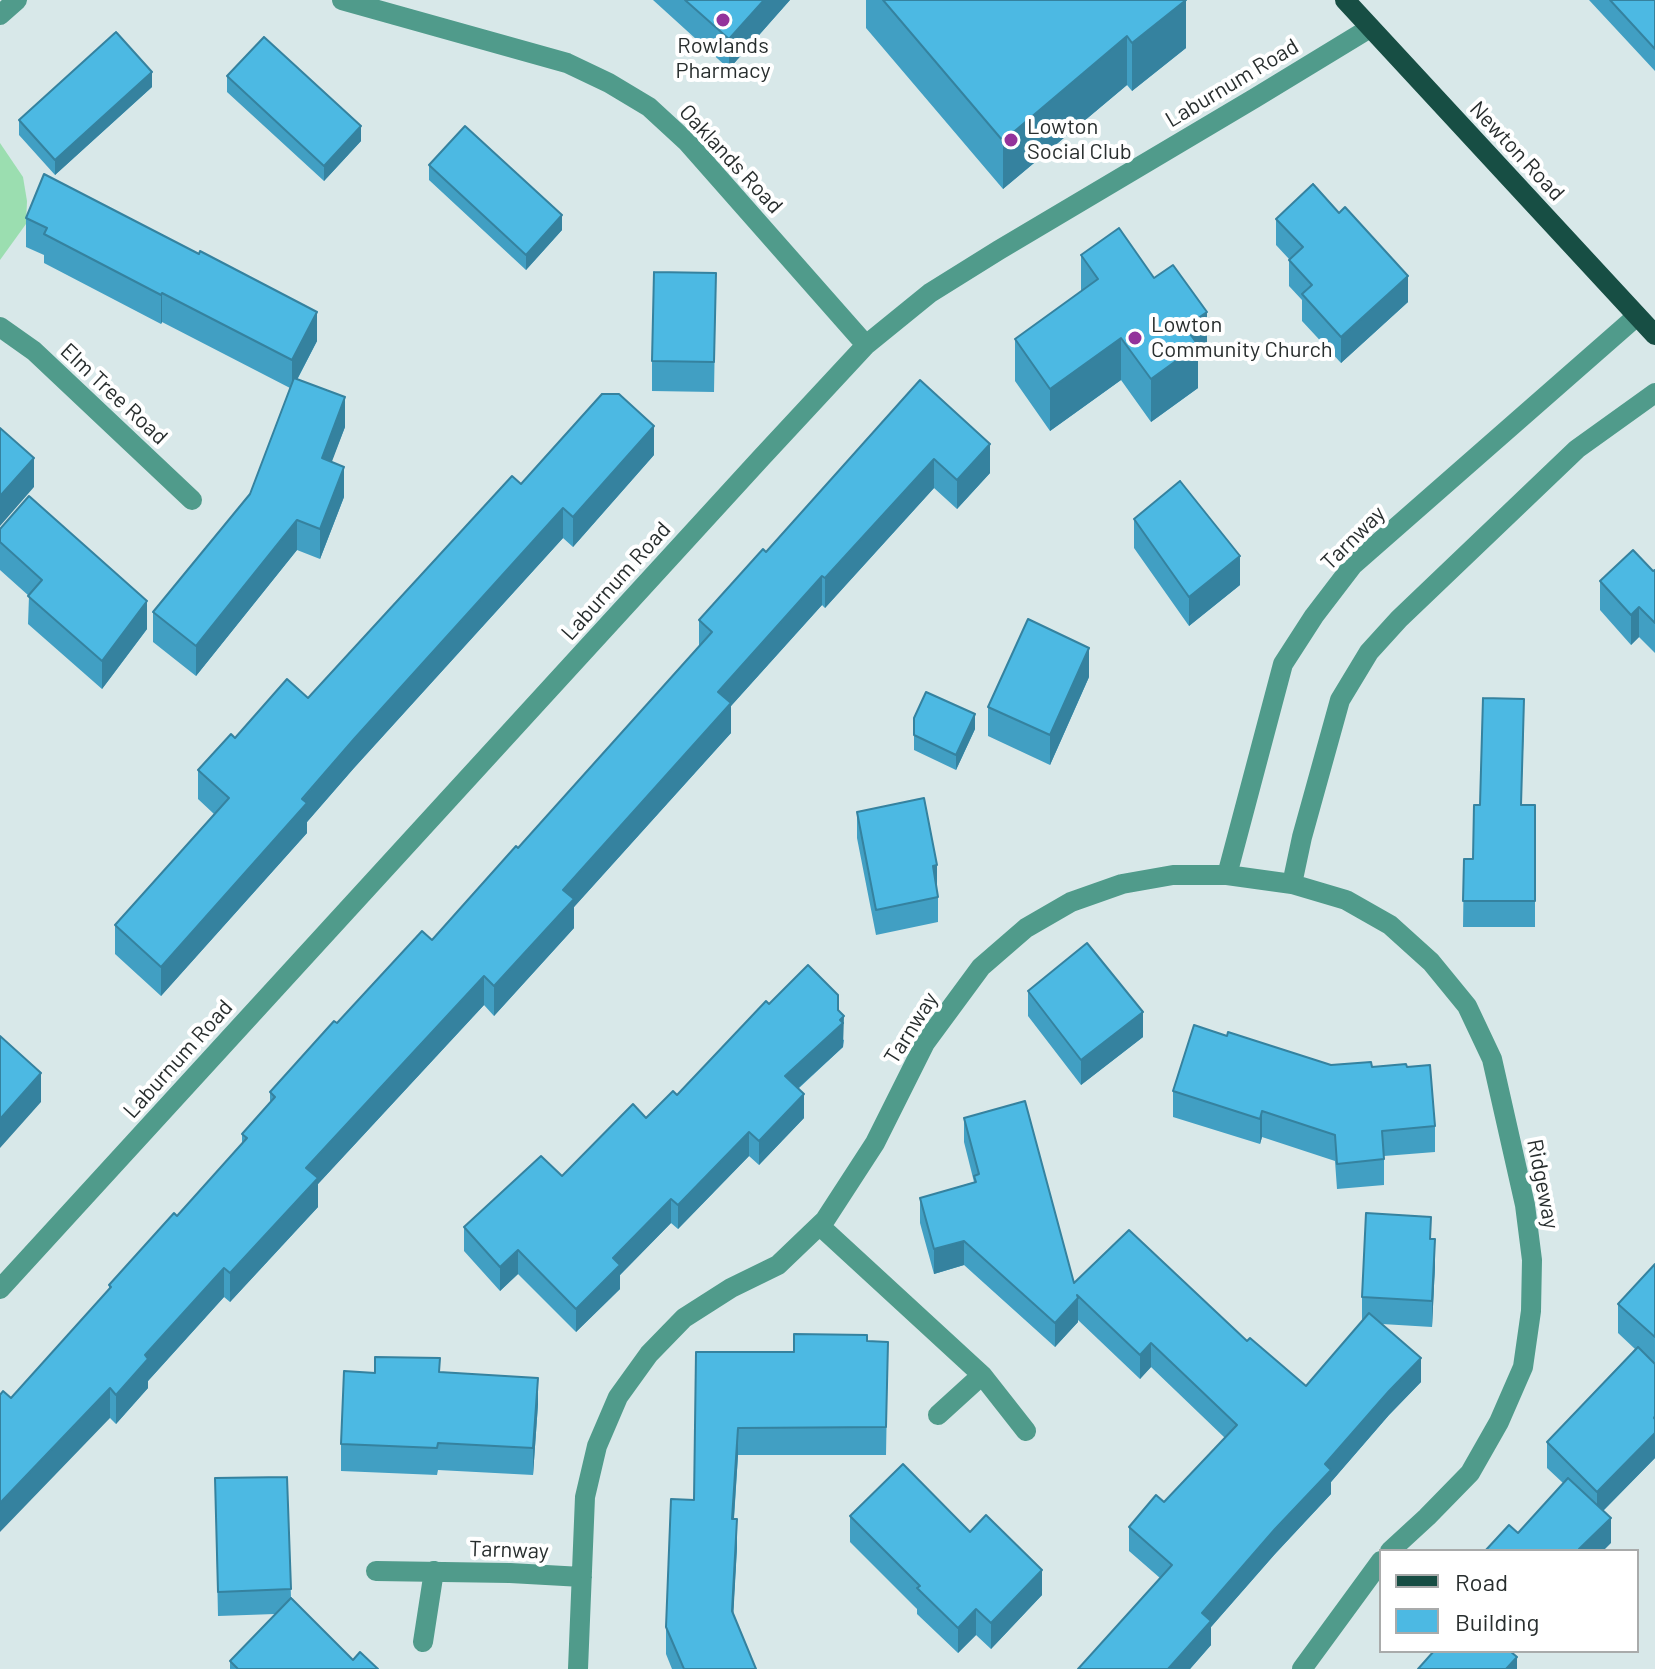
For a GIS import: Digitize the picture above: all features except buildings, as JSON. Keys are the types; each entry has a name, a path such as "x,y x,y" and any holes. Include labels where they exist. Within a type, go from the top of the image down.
{"main road":[{"name":"Newton Road","path":"1345,0 1655,335"}],"street":[{"path":"0,15 17,0"},
{"name":"Oaklands Road","path":"342,0 567,63 649,107 687,142 866,345"},
{"name":"Laburnum Road","path":"0,1289 866,345 930,293 1011,242 1370,28"},
{"name":"Tarnway","path":"1227,875 1283,664 1314,616 1353,565 1637,316"},
{"name":"Elm Tree Road","path":"0,327 34,351 192,500"},
{"path":"1292,884 1340,700 1369,652 1399,619 1577,449 1655,393"},
{"name":"Tarnway","path":"578,1669 585,1497 597,1446 618,1397 649,1354 684,1318 731,1288 778,1265 820,1226 875,1143 925,1043 981,967 1026,928 1071,902 1122,884 1173,875 1227,875 1292,884"},
{"name":"Ridgeway","path":"1292,884 1346,900 1390,925 1431,962 1467,1006 1492,1059 1525,1205 1532,1260 1531,1311 1523,1367 1499,1422 1470,1473 1392,1549"},
{"path":"820,1226 982,1375 1026,1431"},
{"path":"938,1415 982,1375"},
{"path":"1302,1669 1379,1564"},
{"name":"Tarnway","path":"376,1571 582,1577"},
{"path":"423,1642 434,1571"}],"green space":[{"path":"0,143 23,177 27,201 26,224 0,260"}],"place":[{"name":"Rowlands Pharmacy","path":"723,20"},
{"name":"Lowton Social Club","path":"1011,140"},
{"name":"Lowton Community Church","path":"1135,338"}]}
